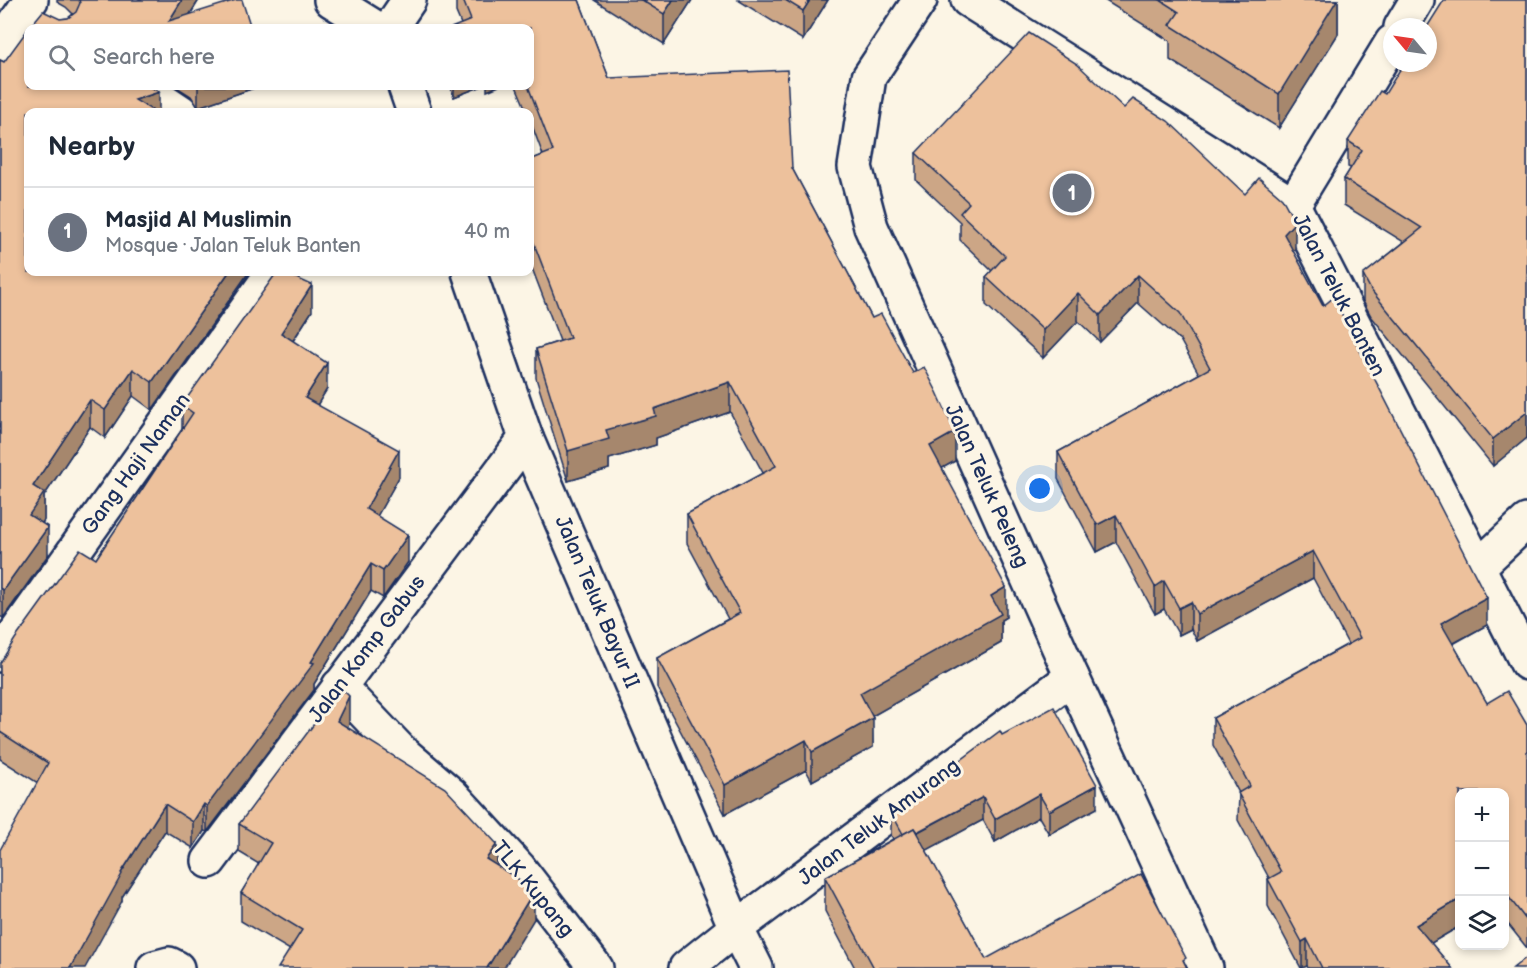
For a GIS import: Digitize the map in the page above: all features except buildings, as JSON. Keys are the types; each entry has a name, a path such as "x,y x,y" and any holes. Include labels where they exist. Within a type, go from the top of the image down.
{"street":[{"path":"331,0 370,24"},
{"path":"393,24 409,0"},
{"name":"Jalan Teluk Peleng","path":"920,0 869,77 855,167 871,227 1072,677 1206,968"},
{"name":"Jalan Teluk Banten","path":"968,0 1293,205 1527,663"},
{"path":"1406,18 1417,0"},
{"path":"0,45 37,9"},
{"path":"1293,205 1383,57"},
{"path":"148,90 175,108"},
{"path":"406,90 413,108"},
{"name":"Gang Haji Naman","path":"0,655 269,276"},
{"name":"Jalan Teluk Bayur II","path":"470,276 526,438 736,928 756,968"},
{"name":"Jalan Komp Gabus","path":"209,861 526,438"},
{"path":"1477,568 1527,521"},
{"name":"Jalan Teluk Amurang","path":"686,968 736,928 1072,677"},
{"name":"TLK Kupang","path":"339,686 402,752 452,795 511,860 596,968"},
{"path":"154,968 169,964 177,968"}],"place":[{"name":"Masjid Al Muslimin","path":"1072,193"}]}
